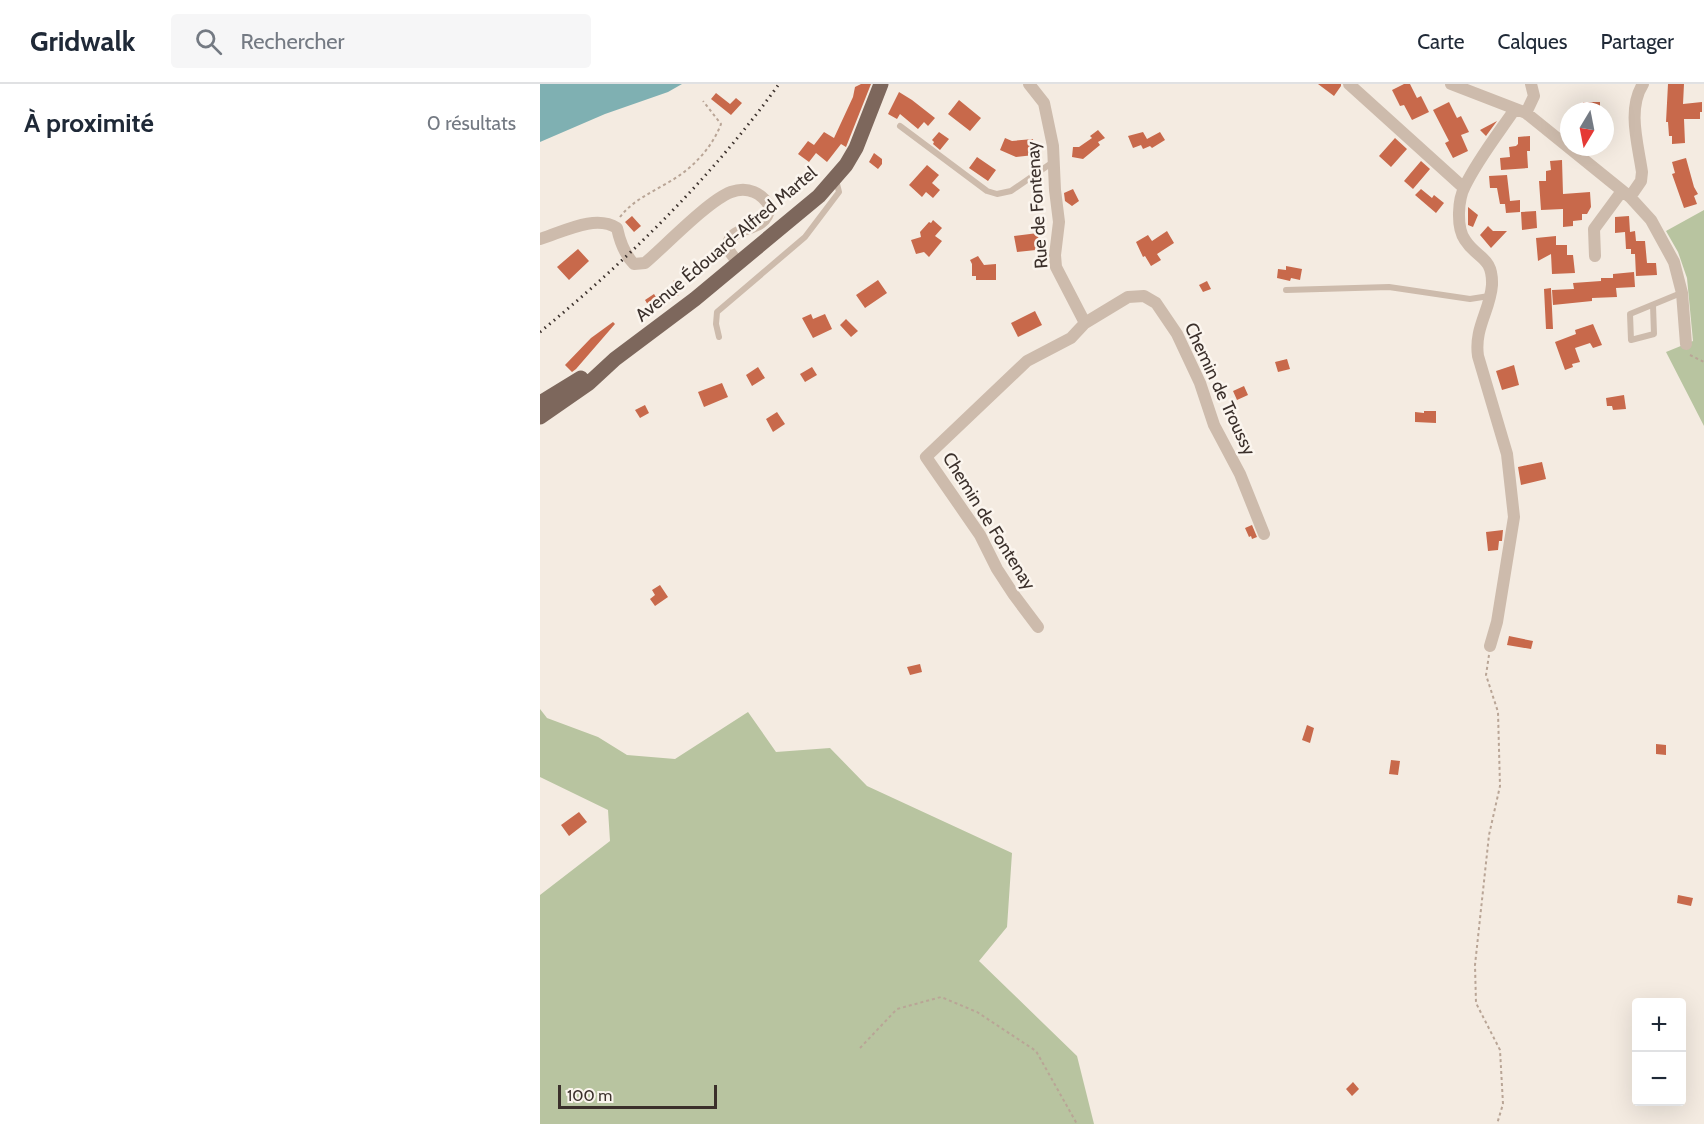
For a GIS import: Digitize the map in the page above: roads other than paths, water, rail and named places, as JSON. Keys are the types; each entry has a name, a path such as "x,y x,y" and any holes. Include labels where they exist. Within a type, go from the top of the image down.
{"main road":[{"name":"Avenue Édouard-Alfred Martel","path":"615,359 695,299 819,196 836,178 856,148 881,84"},
{"path":"540,402 615,359"},
{"path":"540,417 589,383 615,359"}],"street":[{"name":"Rue de Fontenay","path":"1029,84 1044,103 1053,146 1054,190 1059,222 1056,267 1085,324"},
{"path":"1349,84 1464,188"},
{"path":"1451,84 1521,111 1626,194 1651,220 1674,262 1682,293 1686,344"},
{"path":"1490,646 1497,622 1514,518 1507,454 1478,356 1476,340 1492,286 1490,266 1465,240 1460,225 1460,204 1464,188 1534,96 1531,84"},
{"path":"1595,256 1594,229 1641,181 1642,172 1634,109 1636,94 1643,84"},
{"path":"540,239 590,223 608,222 617,228 627,257 634,264 645,263 709,206 730,192 746,189 764,196 770,207 765,220 758,225 734,233 729,238 727,248 738,263"},
{"name":"Chemin de Troussy","path":"1085,324 1128,297 1144,296 1156,303 1177,334 1200,383 1214,425 1240,474 1264,534"},
{"name":"Chemin de Fontenay","path":"1038,627 1014,595 997,569 980,535 926,457 1027,361 1071,338 1085,324"}],"lane":[{"path":"900,126 987,190 997,194 1011,191 1054,162"},
{"path":"719,337 716,324 717,312 805,237 839,192 836,178"},
{"path":"1286,290 1389,287 1470,299 1489,296"},
{"path":"1653,305 1654,334 1631,340 1630,314 1682,293"}],"water":[{"path":"540,84 682,84 668,92 605,114 540,142"}],"railway":[{"path":"540,332 605,276 668,216 726,152 779,84"}]}
